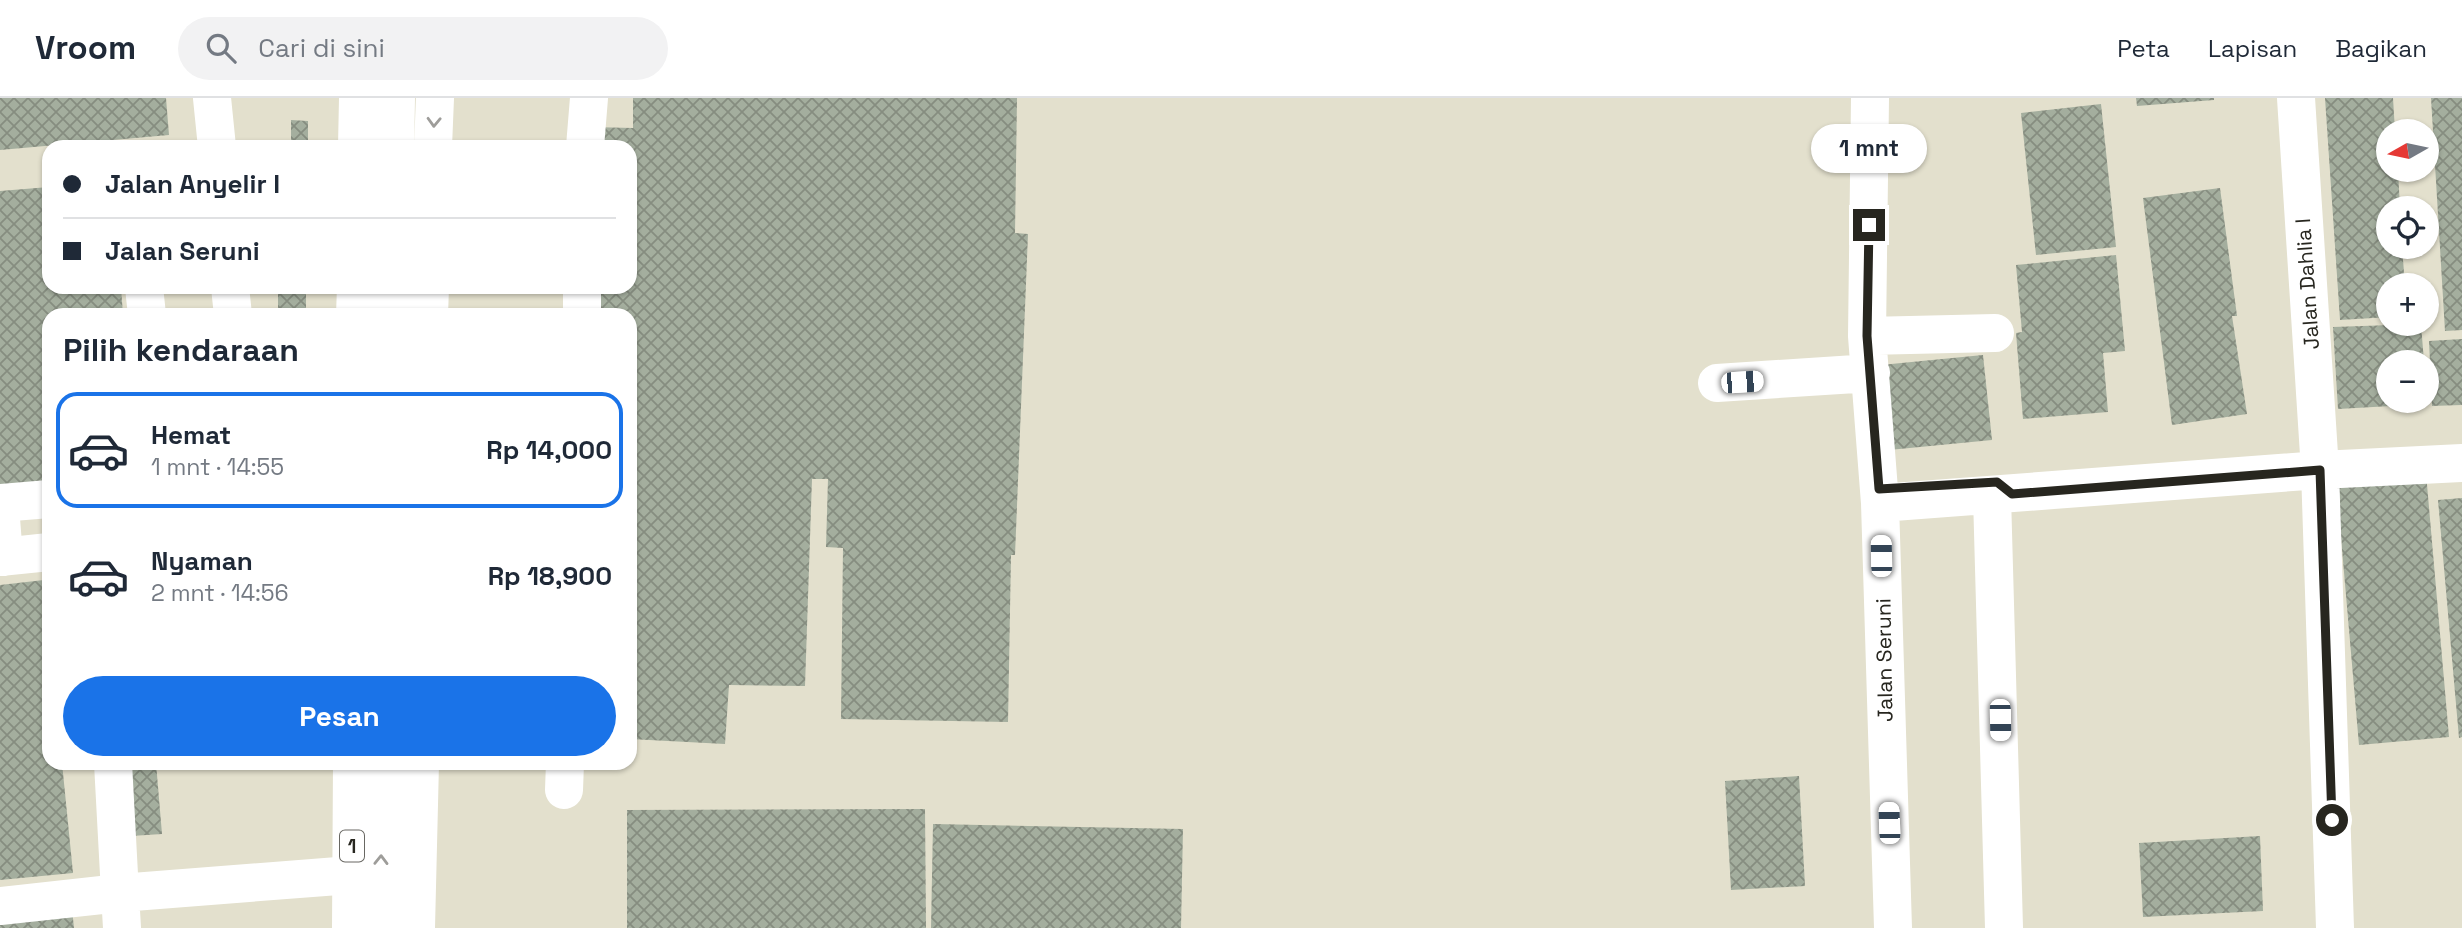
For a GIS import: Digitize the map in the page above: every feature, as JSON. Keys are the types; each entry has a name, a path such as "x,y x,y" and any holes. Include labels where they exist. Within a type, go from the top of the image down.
{"main road":[{"path":"212,98 216,140"},
{"path":"357,140 358,98"},
{"path":"395,140 396,98"},
{"path":"433,140 435,98"},
{"path":"586,140 589,98"},
{"name":"Jalan Seruni","path":"1870,98 1869,354 1879,496 1893,928"},
{"name":"Jalan Dahlia I","path":"2296,98 2320,470 2335,928"},
{"path":"1717,383 1869,354 1995,334"},
{"path":"1879,496 2002,495 2320,470 2462,463"},
{"path":"2002,495 2004,928"},
{"path":"42,500 0,504 2,557 42,553"},
{"path":"113,770 121,911"},
{"path":"362,770 380,928"},
{"name":"1","path":"351,928 351,875 362,770"},
{"path":"395,770 420,773 416,928"},
{"path":"0,906 121,911 351,875"}],"building":[{"path":"0,98 166,98 169,135 113,140 42,140 42,146 0,150"},
{"path":"633,98 1017,98 1015,233 1028,234 1015,555 1011,555 1008,722 841,719 843,548 826,547 828,479 812,479 805,686 729,685 725,744 637,739 637,308 587,308 588,294 637,294 637,140 591,140 591,127 633,128"},
{"path":"2136,98 2214,98 2214,100 2137,106"},
{"path":"2325,98 2393,98 2394,119 2376,119 2376,182 2399,182 2399,196 2376,196 2376,259 2403,259 2404,273 2376,273 2376,318 2340,320"},
{"path":"2431,98 2462,98 2462,330 2445,331 2439,196 2436,182 2440,182 2440,119 2432,119"},
{"path":"2101,104 2116,247 2036,255 2021,113"},
{"path":"291,120 308,121 308,140 291,140"},
{"path":"42,188 42,294 122,294 122,308 42,308 42,495 0,498 0,191"},
{"path":"2220,188 2237,316 2232,316 2247,414 2172,425 2143,198"},
{"path":"2116,255 2125,351 2103,353 2108,412 2023,419 2016,333 2022,332 2016,265"},
{"path":"278,294 306,294 306,308 278,308"},
{"path":"2376,326 2376,336 2422,336 2423,350 2376,350 2376,407 2338,409 2333,327"},
{"path":"2462,339 2462,405 2439,406 2439,350 2429,350 2429,341"},
{"path":"1983,355 1992,440 1889,450 1881,365"},
{"path":"2426,473 2449,737 2359,745 2336,480"},
{"path":"2462,498 2462,737 2459,738 2438,500"},
{"path":"42,580 42,770 63,770 73,873 0,880 0,585"},
{"path":"126,770 157,770 162,834 131,836"},
{"path":"1799,776 1805,886 1731,890 1725,781"},
{"path":"925,809 926,928 627,928 627,810"},
{"path":"933,824 1183,829 1181,928 931,928"},
{"path":"2260,836 2263,911 2143,917 2139,843"},
{"path":"72,909 74,928 0,928 0,916"}],"route":[{"path":"1869,225 1867,336 1879,489 1997,482 2012,494 2320,470 2332,820"}]}
